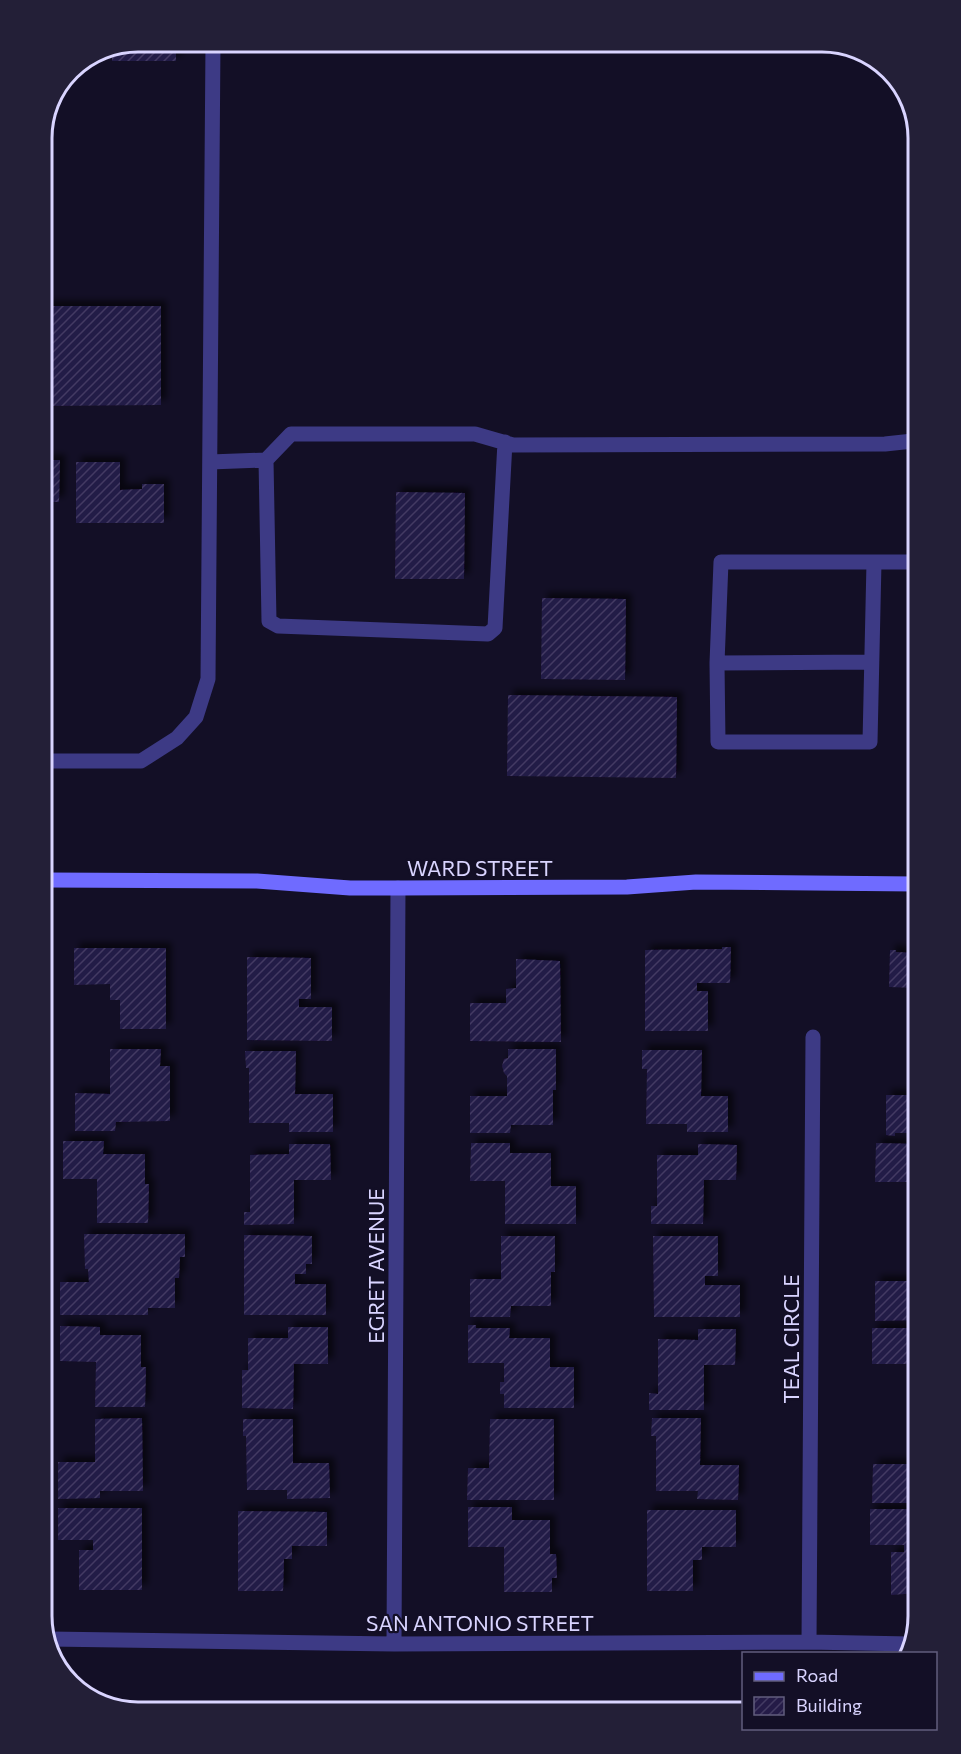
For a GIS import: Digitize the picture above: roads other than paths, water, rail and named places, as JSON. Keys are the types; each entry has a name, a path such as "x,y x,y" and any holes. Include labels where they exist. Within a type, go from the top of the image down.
{"street":[{"path":"53,761 141,761 177,738 196,717 208,679 213,52"},
{"path":"210,462 266,460 291,434 475,434 513,445 885,444 908,442"},
{"path":"266,460 268,621 278,626 488,634 495,628 505,442"},
{"path":"874,562 870,742 718,742 717,663 721,562 874,562 908,562"},
{"path":"717,663 872,662"},
{"name":"WARD STREET","path":"52,880 257,881 350,888 616,887 696,882 908,884"},
{"name":"EGRET AVENUE","path":"394,1644 398,888"},
{"name":"TEAL CIRCLE","path":"809,1642 813,1037"},
{"name":"SAN ANTONIO STREET","path":"56,1639 394,1644 809,1642 904,1644"}]}
